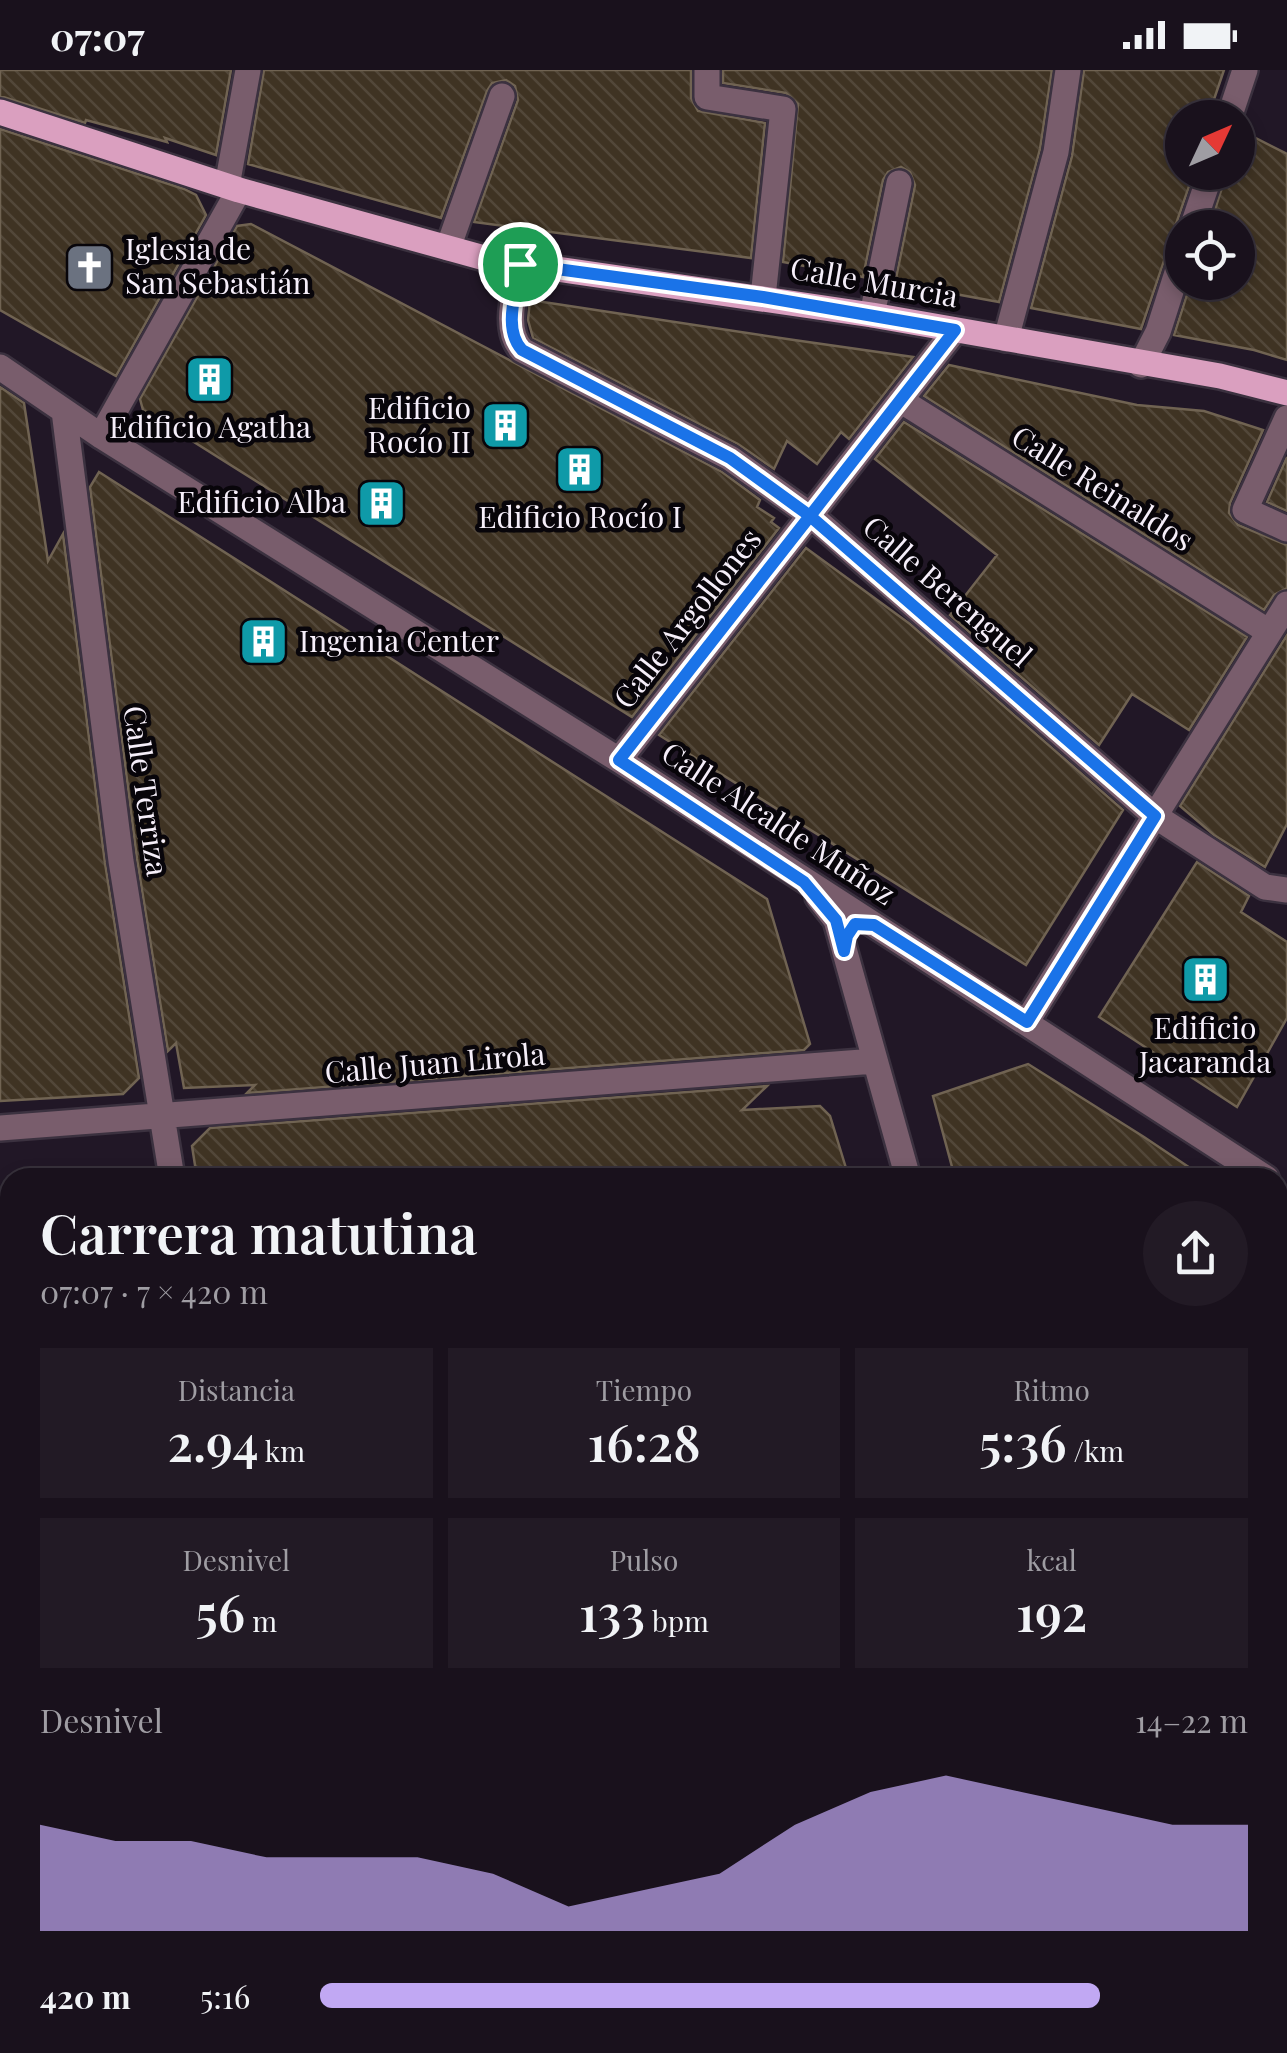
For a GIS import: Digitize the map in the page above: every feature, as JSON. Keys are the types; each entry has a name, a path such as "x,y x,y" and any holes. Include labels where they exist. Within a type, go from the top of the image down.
{"main road":[{"name":"Calle Murcia","path":"0,112 233,188 520,264 872,315 1220,376 1287,393"}],"street":[{"path":"102,436 233,188 248,70"},
{"path":"707,70 707,96 784,108 763,297"},
{"path":"1006,339 1056,152 1068,70"},
{"path":"1235,100 1244,70"},
{"path":"448,248 502,96"},
{"path":"872,315 899,183"},
{"name":"Calle Berenguel","path":"520,264 511,327 522,350 730,458 810,516 1155,816 1265,886 1287,890"},
{"path":"1141,364 1158,332 1168,300"},
{"name":"Calle Argollones","path":"619,760 955,330"},
{"name":"Calle Alcalde Muñoz","path":"0,367 64,412 619,760 1251,1168"},
{"name":"Calle Reinaldos","path":"900,400 1270,632"},
{"name":"Calle Terriza","path":"64,412 121,861 170,1168"},
{"path":"1287,418 1245,510 1287,529"},
{"path":"1027,1022 1287,604"},
{"path":"804,882 836,920 905,1168"},
{"path":"844,951 855,924 874,925"},
{"name":"Calle Juan Lirola","path":"0,1128 875,1061"}],"building":[{"path":"0,70 231,70 216,155 165,138 167,142 86,120 85,123 0,96"},
{"path":"264,70 691,70 691,98 698,111 765,123 751,258 474,222 518,100 515,86 506,80 492,83 487,91 441,218 248,164"},
{"path":"723,70 1052,70 1040,149 999,302 895,283 915,185 910,172 901,167 888,172 883,180 863,277 783,262 798,104 786,93 723,83"},
{"path":"1084,70 1224,70 1214,100 1165,100 1165,190 1188,190 1181,210 1165,210 1165,258 1141,329 1031,308 1072,156"},
{"name":"Iglesia de San Sebastián","path":"0,129 184,189 196,195 206,215 116,376 0,310"},
{"path":"1255,138 1287,154 1287,360 1174,335 1185,300 1255,300 1255,210 1215,210 1221,190 1255,190"},
{"path":"251,224 722,472 760,500 757,507 774,518 771,522 779,528 632,717 143,410 140,399 237,226"},
{"path":"530,300 913,357 849,439 841,432 817,464 787,441 774,469 738,444 533,338 528,320"},
{"path":"949,365 1137,405 1204,411 1263,430 1229,513 1238,525 1287,545 1287,588 1274,595 1264,610 924,396"},
{"path":"0,387 24,403 48,561 63,534 105,863 139,1078 123,1094 0,1101"},
{"path":"904,422 1247,637 1189,730 1132,694 1099,745 950,615 997,555 875,459"},
{"path":"1287,457 1287,511 1267,502"},
{"path":"99,472 767,899 810,1044 804,1050 247,1093 255,1085 184,1088 176,1043 168,1051 137,859 90,487"},
{"path":"806,548 910,624 1123,810 1026,965 659,735"},
{"path":"1287,635 1287,824 1265,867 1214,835 1180,806"},
{"name":"Edificio Jacaranda","path":"1197,862 1249,896 1241,912 1287,942 1287,1018 1237,1107 1099,1017"},
{"path":"1028,1064 1190,1168 952,1168 933,1096"},
{"path":"767,1086 742,1110 820,1106 830,1116 846,1168 195,1168 192,1146 210,1128"}],"place":[{"name":"Iglesia de San Sebastián","path":"90,267"},
{"name":"Edificio Agatha","path":"210,379"},
{"name":"Edificio Rocío II","path":"506,426"},
{"name":"Edificio Rocío I","path":"580,469"},
{"name":"Edificio Alba","path":"381,503"},
{"name":"Ingenia Center","path":"264,642"},
{"name":"Edificio Jacaranda","path":"1205,980"}],"route":[{"path":"520,264 511,327 522,350 730,458 810,516 619,760 804,882 836,920 844,951 855,924 874,925 1027,1022 1155,816 810,516 955,330 763,297 520,264"}]}
